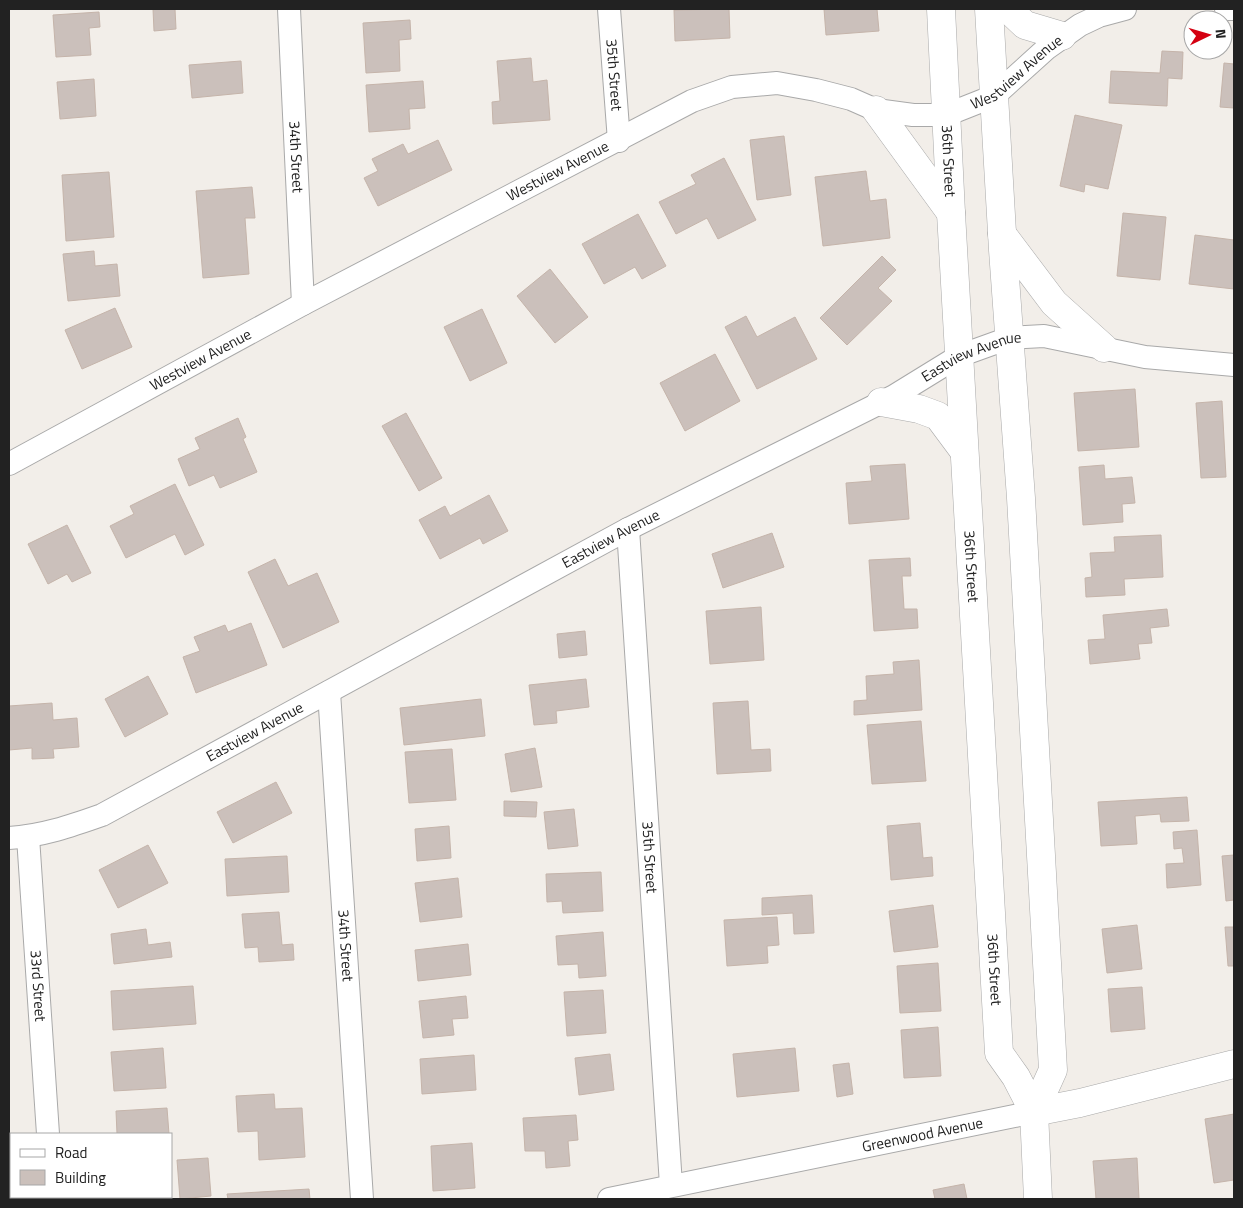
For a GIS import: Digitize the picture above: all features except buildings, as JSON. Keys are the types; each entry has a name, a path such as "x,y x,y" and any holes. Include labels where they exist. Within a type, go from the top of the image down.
{"street":[{"name":"34th Street","path":"289,9 303,304"},
{"name":"35th Street","path":"609,9 618,141"},
{"name":"36th Street","path":"941,9 950,213 999,1053 1016,1077 1034,1112 1038,1199"},
{"name":"36th Street","path":"989,9 1002,234 1021,498 1053,1070 1034,1112"},
{"path":"1008,9 1025,25 1062,36"},
{"name":"Westview Avenue","path":"9,464 303,304 692,101 732,87 777,83 851,99 876,110 913,115 946,115 994,96 1062,36 1099,16 1125,9"},
{"path":"1226,9 1234,9"},
{"path":"876,110 950,213"},
{"path":"1002,234 1054,303 1104,348"},
{"name":"Eastview Avenue","path":"18,837 63,829 102,815 628,529 881,402 959,356 1009,338 1044,336 1145,357 1234,365"},
{"path":"881,402 919,409 938,416 964,451"},
{"name":"35th Street","path":"628,529 671,1185"},
{"name":"34th Street","path":"329,692 362,1199"},
{"name":"33rd Street","path":"18,837 48,1133"},
{"name":"Greenwood Avenue","path":"609,1199 1080,1103 1234,1064"}]}
